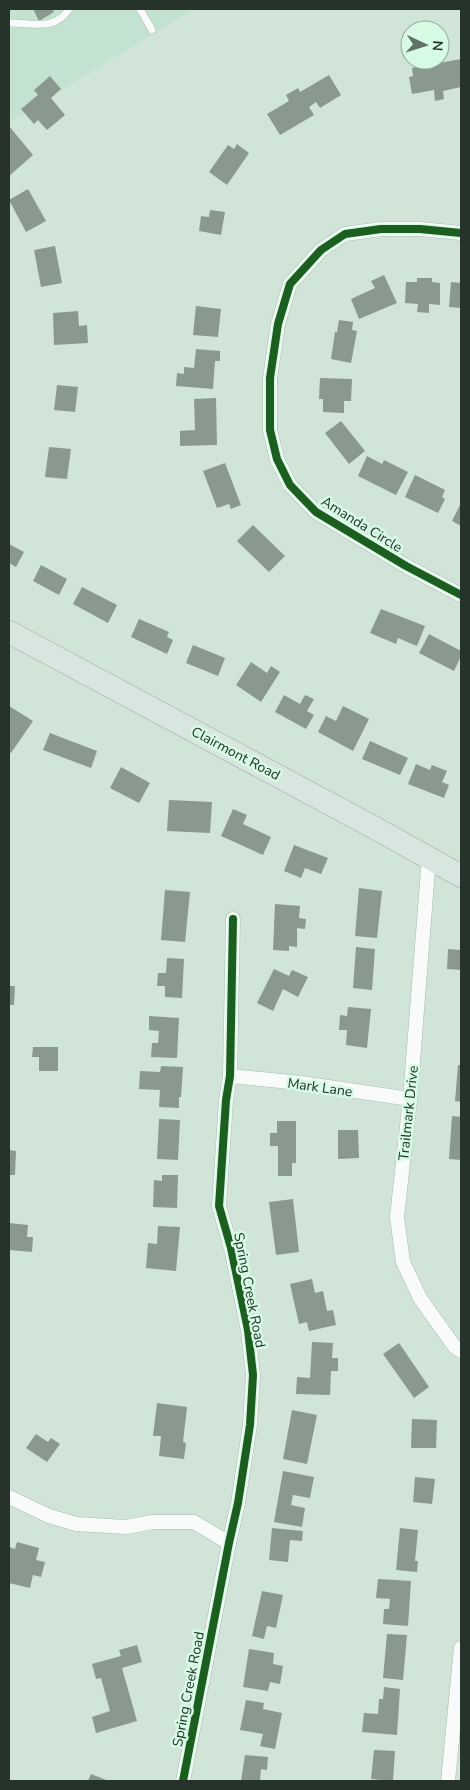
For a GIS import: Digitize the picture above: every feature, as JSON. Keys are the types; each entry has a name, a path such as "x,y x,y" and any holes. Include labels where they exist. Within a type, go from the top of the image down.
{"main road":[{"name":"Clairmont Road","path":"10,635 429,857 461,876"}],"street":[{"name":"Amanda Circle","path":"461,233 420,229 381,229 345,234 320,250 290,284 278,324 270,378 270,430 277,459 290,485 316,512 406,566 461,595"},
{"name":"Trailmark Drive","path":"429,857 410,1099 397,1218 402,1262 420,1298 454,1346 461,1351"},
{"name":"Spring Creek Road","path":"183,1781 238,1503 250,1425 253,1375 248,1330 233,1257 219,1206 226,1100 230,1076 233,919"},
{"name":"Mark Lane","path":"230,1076 301,1083 410,1099"},
{"path":"9,1497 49,1516 76,1524 126,1527 153,1522 194,1522 229,1543"},
{"path":"448,1781 461,1648"}],"lane":[{"path":"9,23 43,26 61,19 69,9"},
{"path":"140,9 152,30"}],"shaded area":[{"path":"9,9 194,9 9,122"}],"building":[{"path":"33,9 52,9 54,12 39,21"},
{"path":"461,59 461,87 443,91 444,99 435,101 434,90 412,94 409,77 413,76 412,70 450,70 450,61"},
{"path":"329,75 341,95 320,108 316,102 309,107 314,115 280,135 267,114 289,101 286,95 298,88 300,92"},
{"path":"50,76 61,89 51,98 65,115 47,130 38,120 34,124 21,109 38,95 34,90"},
{"path":"9,126 33,155 9,176"},
{"path":"237,144 249,153 227,185 209,172 228,145 234,149"},
{"path":"28,189 46,221 26,232 9,200"},
{"path":"210,210 225,212 221,235 199,231 201,216 209,217"},
{"path":"55,246 62,283 41,287 34,250"},
{"path":"384,275 397,303 359,319 351,299 375,288 371,281"},
{"path":"417,278 432,278 432,282 440,283 440,305 429,304 429,313 417,312 418,304 405,303 406,282 417,282"},
{"path":"451,282 461,283 461,308 449,307"},
{"path":"196,306 221,309 218,337 193,335"},
{"path":"78,311 79,326 87,325 88,343 54,345 53,313"},
{"path":"339,320 353,322 352,330 357,331 351,363 331,359 335,332 337,332"},
{"path":"196,349 220,351 220,361 215,361 213,389 176,386 177,373 184,374 184,367 194,368"},
{"path":"320,378 352,379 351,401 344,401 344,413 323,412 323,399 319,399"},
{"path":"57,385 78,387 75,412 54,410"},
{"path":"216,398 217,445 180,446 180,431 195,430 194,399"},
{"path":"341,421 365,451 349,464 325,433"},
{"path":"49,447 71,449 67,479 45,477"},
{"path":"367,456 382,464 384,460 408,472 396,495 358,476"},
{"path":"225,463 241,505 231,509 229,504 217,508 203,471"},
{"path":"415,475 445,490 442,497 445,499 438,513 405,497"},
{"path":"461,503 461,526 452,521"},
{"path":"253,525 285,556 269,572 237,541"},
{"path":"9,544 24,552 16,567 9,563"},
{"path":"41,565 67,579 59,595 33,581"},
{"path":"82,587 117,605 108,623 73,604"},
{"path":"381,609 425,626 417,646 398,638 396,644 370,633"},
{"path":"139,619 169,632 167,637 173,640 167,654 131,637"},
{"path":"429,634 461,651 461,656 454,671 419,653"},
{"path":"193,645 225,658 218,676 186,663"},
{"path":"251,662 267,673 271,666 280,672 261,702 236,685"},
{"path":"284,695 300,704 305,695 314,699 307,711 314,715 306,729 275,712"},
{"path":"9,706 33,721 11,753 9,752"},
{"path":"343,706 369,719 353,751 318,732 326,716 336,721"},
{"path":"50,733 97,751 91,768 43,750"},
{"path":"370,741 408,758 400,775 362,759"},
{"path":"416,764 430,770 432,765 447,771 442,782 449,785 444,798 408,784"},
{"path":"121,767 150,783 139,803 110,788"},
{"path":"169,800 212,802 210,833 167,831"},
{"path":"233,809 247,815 243,824 271,837 263,855 221,836"},
{"path":"294,845 328,858 321,874 305,868 301,878 284,871"},
{"path":"359,888 382,891 377,938 355,936"},
{"path":"165,890 190,892 185,942 161,940"},
{"path":"275,904 300,906 299,918 306,919 305,929 297,928 297,947 289,946 289,951 273,950"},
{"path":"356,947 375,949 372,990 353,988"},
{"path":"448,949 461,950 461,970 447,969"},
{"path":"167,958 184,959 182,998 165,997 165,986 157,986 158,973 166,973"},
{"path":"274,969 289,976 292,970 308,977 298,997 283,989 273,1011 257,1003"},
{"path":"9,986 15,986 14,1005 9,1005"},
{"path":"348,1007 371,1009 367,1048 346,1045 347,1030 339,1030 340,1015 347,1016"},
{"path":"149,1016 179,1018 177,1058 151,1057 152,1043 158,1043 159,1031 149,1030"},
{"path":"33,1047 58,1047 58,1071 39,1071 39,1057 32,1057"},
{"path":"458,1065 461,1065 461,1102 455,1101"},
{"path":"161,1066 183,1067 179,1108 159,1107 160,1090 139,1089 140,1071 160,1072"},
{"path":"452,1116 461,1117 461,1160 449,1159"},
{"path":"159,1119 180,1120 178,1160 157,1159"},
{"path":"277,1121 296,1121 296,1163 292,1163 292,1176 278,1176 278,1146 270,1146 270,1133 277,1133"},
{"path":"338,1130 358,1130 359,1158 338,1159"},
{"path":"9,1150 16,1151 15,1175 9,1175"},
{"path":"162,1175 178,1175 177,1208 153,1207 154,1180 162,1181"},
{"path":"293,1199 299,1252 276,1255 269,1202"},
{"path":"9,1223 28,1225 27,1237 33,1237 32,1252 9,1250"},
{"path":"158,1226 180,1227 176,1271 146,1268 148,1243 157,1244"},
{"path":"312,1279 315,1293 323,1291 327,1311 333,1310 336,1325 309,1331 307,1322 299,1324 290,1284"},
{"path":"312,1342 333,1343 332,1358 338,1358 338,1371 331,1371 330,1395 296,1394 297,1377 310,1378"},
{"path":"399,1343 429,1387 414,1398 383,1354"},
{"path":"157,1403 187,1407 183,1442 186,1443 184,1459 159,1456 161,1436 153,1436"},
{"path":"292,1410 317,1415 307,1464 283,1459"},
{"path":"412,1419 437,1420 436,1448 411,1448"},
{"path":"36,1434 48,1442 51,1438 60,1444 47,1462 26,1448"},
{"path":"283,1471 314,1477 310,1498 293,1495 291,1505 305,1508 302,1527 274,1522"},
{"path":"415,1477 435,1479 432,1504 413,1502"},
{"path":"272,1528 303,1531 302,1541 290,1540 288,1562 269,1560"},
{"path":"400,1528 418,1530 415,1561 418,1561 417,1572 396,1570"},
{"path":"17,1542 39,1548 36,1560 45,1562 41,1577 33,1575 30,1588 9,1583 9,1547 15,1549"},
{"path":"378,1579 411,1581 408,1626 383,1624 384,1609 389,1609 390,1599 376,1598"},
{"path":"262,1591 283,1595 276,1628 267,1626 264,1639 252,1636"},
{"path":"387,1634 407,1635 403,1680 383,1678"},
{"path":"137,1645 142,1662 122,1668 137,1721 96,1733 92,1717 110,1711 101,1678 96,1679 92,1664 121,1656 119,1650"},
{"path":"249,1649 274,1653 273,1664 283,1666 280,1684 270,1682 268,1691 243,1687"},
{"path":"384,1687 400,1689 397,1735 362,1732 364,1713 378,1714 379,1699 383,1699"},
{"path":"246,1700 264,1703 263,1709 282,1713 275,1749 260,1746 263,1734 240,1730"},
{"path":"374,1750 395,1751 393,1781 371,1779"},
{"path":"245,1755 268,1757 267,1770 261,1769 260,1781 241,1781"},
{"path":"91,1774 109,1781 88,1781"}],"cycle path":[{"path":"461,233 420,229 381,229 345,234 321,250 290,284 278,324 270,378 270,430 277,459 290,485 316,512 406,566 461,595"},
{"path":"183,1781 238,1503 250,1425 253,1375 248,1330 231,1248 219,1206 226,1100 230,1076 233,919"}]}
